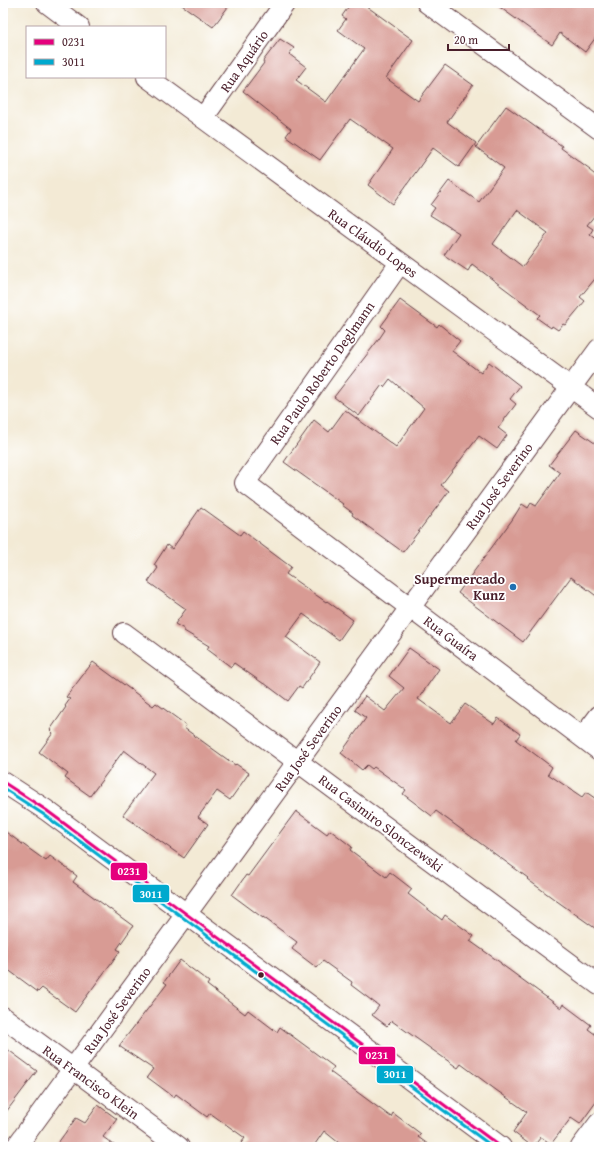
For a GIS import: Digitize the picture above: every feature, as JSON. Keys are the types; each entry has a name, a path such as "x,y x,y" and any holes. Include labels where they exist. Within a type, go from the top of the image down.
{"street":[{"path":"47,3 78,26"},
{"name":"Rua Aquário","path":"203,118 285,3"},
{"path":"427,3 599,129"},
{"name":"Rua Cláudio Lopes","path":"148,78 599,408"},
{"name":"Rua Paulo Roberto Deglmann","path":"245,483 400,263"},
{"name":"Rua José Severino","path":"16,1147 599,349"},
{"name":"Rua Guaíra","path":"245,483 599,750"},
{"name":"Rua Casimiro Slonczewski","path":"124,633 599,985"},
{"path":"583,737 599,716"},
{"path":"3,782 46,810 501,1147"},
{"name":"Rua Francisco Klein","path":"3,1017 179,1147"},
{"path":"581,1147 599,1123"}],"building":[{"path":"179,3 231,3 213,27"},
{"path":"351,3 362,3 413,40 386,78 418,101 445,65 473,85 447,122 476,143 459,167 433,148 393,204 368,185 393,149 350,119 320,160 286,136 291,129 243,91 280,39 294,48 289,54 306,67 296,80 326,102 364,49 338,30 346,19 342,16"},
{"path":"494,3 599,3 599,33 585,52 560,33 552,45"},
{"path":"506,106 562,146 561,148 590,169 589,170 599,178 599,210 587,225 593,229 590,234 599,241 599,274 580,297 585,301 565,325 563,324 558,330 552,326 551,328 537,318 540,315 472,264 468,271 444,255 459,233 430,215 435,208 431,205 449,181 479,202 504,168 476,147","holes":["517,210 548,233 523,267 493,244"]},
{"path":"400,300 437,327 439,324 460,341 452,351 481,373 489,362 520,386 510,399 516,404 498,428 507,435 497,449 479,436 441,485 449,491 403,552 352,515 353,513 342,505 343,504 284,462 314,420 329,432 345,410 396,447 424,408 390,379 384,387 382,385 359,416 334,397 379,339 385,330 381,326"},
{"path":"576,430 599,446 599,598 571,577 523,642 458,593 512,520 522,504 528,508 531,503 536,506 560,473 549,465"},
{"path":"201,507 240,535 243,531 291,567 286,574 353,620 339,640 303,614 286,637 320,662 302,688 299,686 288,701 234,663 231,667 207,649 209,646 175,624 186,609 148,582 158,568 154,565 167,545 172,549"},
{"path":"409,648 439,669 418,699 451,723 465,704 494,724 498,718 520,734 516,740 552,767 548,774 582,797 586,792 599,801 599,931 436,811 432,816 403,794 406,790 374,767 372,769 367,765 362,770 341,753 366,718 355,710 365,696 385,711 404,688 389,676"},
{"path":"93,662 153,706 156,703 186,725 184,728 235,765 236,764 249,773 230,800 217,791 198,817 208,824 184,858 123,815 154,773 124,750 90,796 65,778 68,774 39,752 53,733 50,730 70,699 66,697"},
{"path":"296,811 327,834 330,830 352,847 350,850 386,877 390,872 412,889 408,894 442,920 445,915 474,936 470,941 561,1008 563,1004 591,1025 588,1029 599,1037 599,1098 580,1124 571,1118 551,1144 541,1137 533,1147 513,1132 527,1112 461,1064 458,1068 392,1021 387,1026 372,1015 379,1006 351,985 352,982 323,961 317,968 292,949 297,942 232,895 246,875 248,876"},
{"path":"3,830 46,861 50,856 77,876 73,882 133,926 117,949 120,951 75,1012 42,988 38,992 3,966"},
{"path":"180,960 209,982 207,985 245,1014 248,1010 277,1032 280,1027 334,1067 330,1072 391,1117 393,1113 421,1134 418,1137 432,1147 344,1147 324,1131 313,1147 238,1147 245,1138 210,1113 207,1117 176,1094 174,1097 147,1077 153,1069 119,1046 167,984 164,982"},
{"path":"3,1046 37,1071 3,1116"},
{"path":"98,1105 117,1119 103,1137 117,1147 55,1147 76,1118 85,1123"}],"transit line":[{"name":"0231","path":"3,782 46,810 501,1147"},
{"name":"3011","path":"3,788 43,814 493,1147"}],"place":[{"name":"Supermercado Kunz","path":"513,587"}]}
